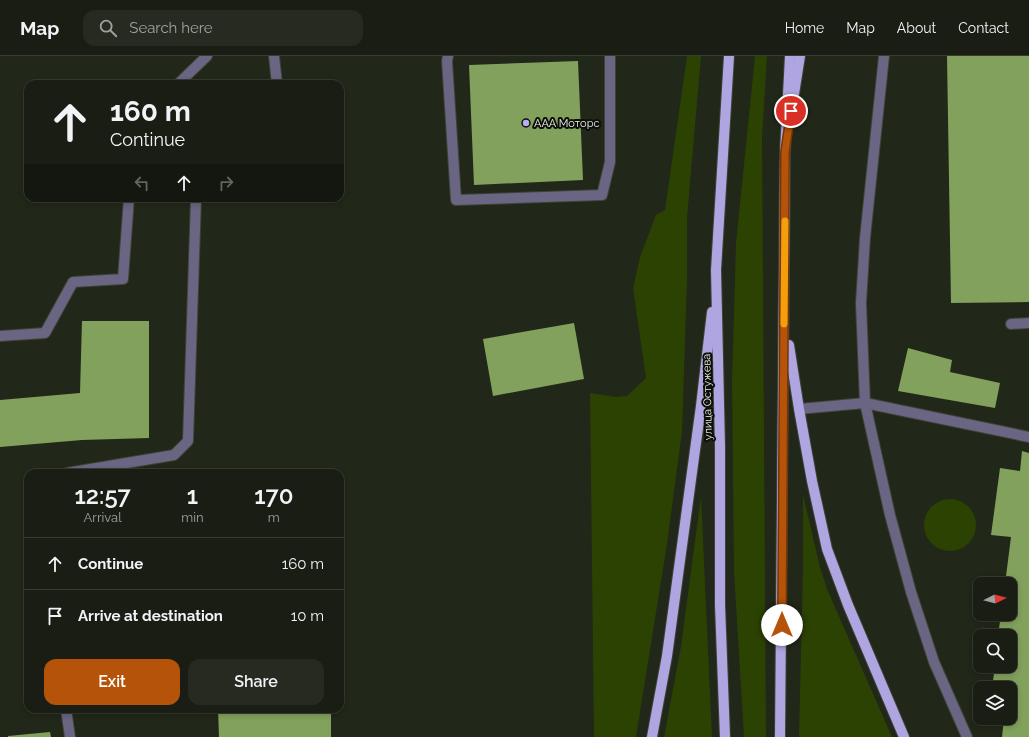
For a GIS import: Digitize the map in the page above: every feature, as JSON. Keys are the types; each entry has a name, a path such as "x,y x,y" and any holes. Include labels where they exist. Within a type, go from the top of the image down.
{"main road":[{"name":"улица Остужева","path":"725,737 720,605 720,455 716,270 729,56"},
{"path":"780,737 785,152 790,56"},
{"path":"785,152 800,56"},
{"path":"652,737 667,656 702,406 716,270"},
{"path":"784,313 812,481 828,549 848,605 904,737"}],"lane":[{"path":"182,80 207,56"},
{"path":"274,56 277,80"},
{"path":"448,56 447,61 456,200 602,195 610,162 610,56"},
{"path":"884,56 865,238 861,303 865,403 890,516 911,592 934,662 967,737"},
{"path":"0,336 45,333 73,282 123,279 129,202"},
{"path":"91,469 174,455 188,441 196,202"},
{"path":"1011,324 1029,323"},
{"path":"799,409 865,403 1029,436"},
{"path":"67,713 70,737"}],"green space":[{"path":"687,56 701,56 687,218 687,279 682,432 667,544 636,737 594,737 590,393 616,397 627,396 646,378 633,288 640,257 656,215 665,210"},
{"path":"755,56 767,56 762,138 766,737 744,737 734,572 732,382 736,243"},
{"path":"803,495 820,567 827,589 892,737 799,737"},
{"path":"701,496 712,737 664,737 681,646"},
{"path":"945,499 955,499 969,506 976,520 976,530 969,544 955,551 945,551 935,547 928,540 924,530 924,520 928,510 935,503"}],"building":[{"path":"947,56 1029,56 1029,302 951,303"},
{"path":"578,61 583,180 474,185 469,65"},
{"path":"82,321 149,321 149,438 82,440 0,447 0,400 80,393"},
{"path":"574,323 584,379 493,396 483,339"},
{"path":"908,348 952,360 950,372 1000,383 995,408 898,391"},
{"path":"1022,451 1029,453 1029,737 1002,737 1003,725 1017,725 1017,681 993,681 994,673 1017,673 1017,629 999,629 1000,621 1017,621 1017,577 1006,577 1011,537 991,535 1000,468 1020,471"},
{"path":"218,713 331,713 331,737 219,737"},
{"path":"50,732 51,737 8,737 8,736"}],"slow traffic":[{"path":"784,324 785,221"}],"place":[{"name":"ААА Моторс","path":"526,123"}],"route":[{"path":"782,625 785,152 791,111"}]}
